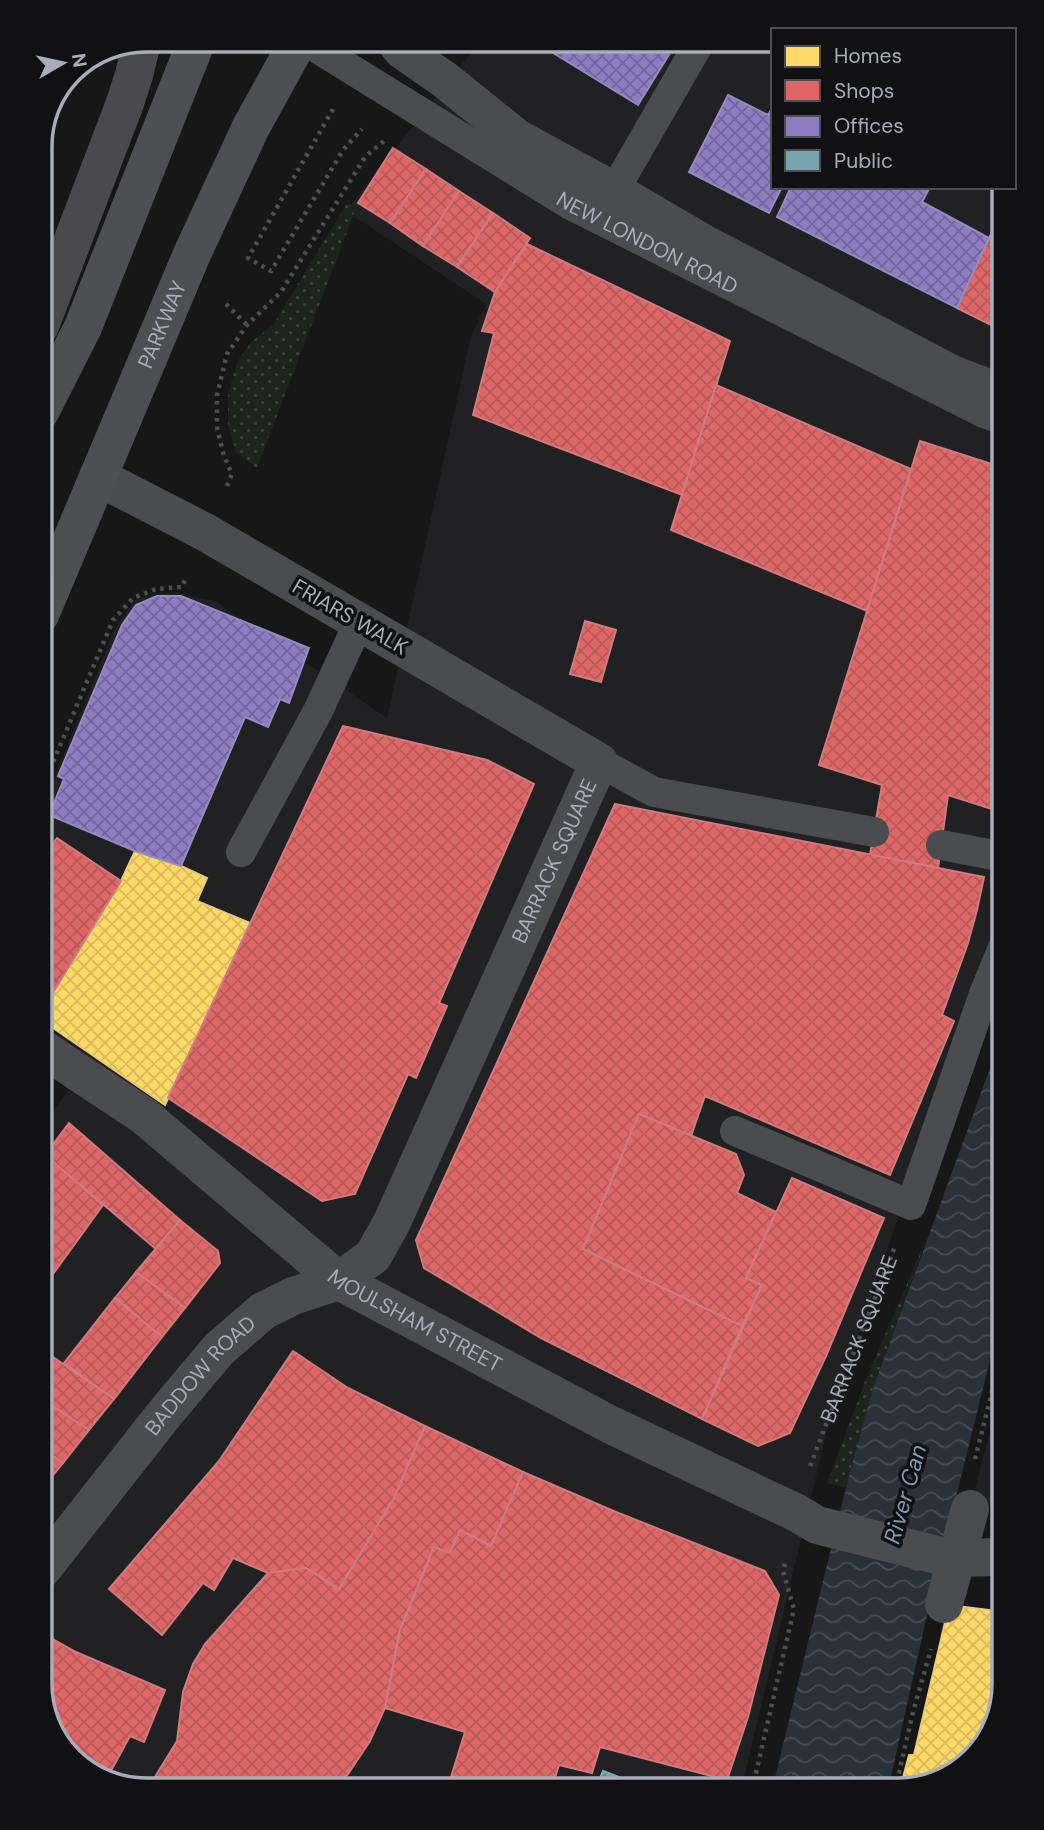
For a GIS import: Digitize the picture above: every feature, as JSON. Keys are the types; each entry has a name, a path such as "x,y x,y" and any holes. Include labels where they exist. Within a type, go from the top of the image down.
{"main road":[{"path":"53,387 83,327 192,52"},
{"name":"PARKWAY","path":"53,584 192,254 251,127 295,52"},
{"path":"53,288 125,103 139,53"}],"street":[{"name":"NEW LONDON ROAD","path":"405,52 446,80 517,138 703,243 952,374 992,389"},
{"name":"FRIARS WALK","path":"97,477 205,533 599,762"},
{"name":"BARRACK SQUARE","path":"392,1222 599,762"},
{"name":"MOULSHAM STREET","path":"52,1062 144,1116 339,1281 611,1425 817,1525 953,1558 992,1557"},
{"name":"BADDOW ROAD","path":"52,1558 219,1349 263,1311 293,1296 339,1281 373,1256 392,1222"},
{"path":"944,1604 953,1558 970,1509"}],"lane":[{"name":"NEW LONDON ROAD","path":"322,52 569,204 992,416"},
{"path":"614,191 694,53"},
{"path":"241,852 318,711 359,622"},
{"name":"BARRACK SQUARE","path":"599,762 654,792 874,832"},
{"path":"941,845 992,855"},
{"path":"735,1131 911,1205 992,974"}],"path":[{"path":"338,101 248,258 271,271 342,150 363,128"},
{"path":"53,763 113,620 133,598 156,589 181,587 232,474 217,428 217,395 227,354 247,325 281,292 365,157 394,132 410,139 425,114"},
{"path":"223,301 247,325"},
{"name":"BARRACK SQUARE","path":"807,1472 911,1205"},
{"path":"970,1509 972,1471 992,1392"},
{"path":"755,1778 794,1609 783,1571"},
{"path":"898,1778 913,1712 944,1604"}],"shaded area":[{"path":"471,52 771,53 771,189 992,189 992,941 830,1418 744,1778 128,1776 105,1768 84,1754 68,1736 57,1714 52,1684 52,1112 86,1068 52,1044 53,782 115,628 134,601 154,594 173,592 217,602 387,718 471,336 486,304 346,211"},
{"path":"358,203 257,468 236,452 228,425 228,395 237,362 252,341 273,325 346,205"},
{"path":"928,1235 873,1388 846,1487 827,1483 866,1379"},
{"path":"992,1424 992,1507 972,1501"}],"water":[{"name":"River Can","path":"992,1063 992,1352 930,1602 891,1778 775,1778 846,1487 873,1388"}],"building: Homes":[{"path":"135,851 181,866 207,878 197,901 250,923 165,1105 52,1028 52,994 121,881"},
{"path":"949,1605 992,1610 991,1696 979,1731 964,1750 939,1768 903,1777 909,1755 914,1755"}],"building: Shops":[{"path":"393,148 426,169 390,223 358,203"},
{"path":"426,169 459,191 423,246 390,223"},
{"path":"459,191 493,213 457,267 423,246"},
{"path":"493,213 530,238 495,292 457,267"},
{"path":"989,238 992,240 992,326 957,308"},
{"path":"527,244 730,341 682,495 473,415 494,333 482,331 495,292"},
{"path":"716,385 911,469 867,611 671,530"},
{"path":"920,441 992,464 992,809 948,795 938,868 870,855 882,785 819,765"},
{"path":"585,621 616,630 601,682 570,674"},
{"path":"343,726 487,760 534,784 439,1003 447,1006 416,1078 408,1074 355,1194 322,1201 168,1098"},
{"path":"615,804 984,877 968,943 942,1015 954,1021 890,1175 705,1096 691,1136 639,1114 583,1249 742,1326 702,1419 541,1338 424,1268 416,1240"},
{"path":"57,838 121,881 52,994 53,844"},
{"path":"639,1114 736,1154 744,1175 737,1193 776,1212 746,1278 762,1285 742,1326 583,1249"},
{"path":"69,1123 180,1220 156,1249 52,1161 52,1145"},
{"path":"52,1161 103,1205 52,1275"},
{"path":"792,1178 884,1218 826,1356 790,1433 758,1446 702,1419 762,1285 746,1278"},
{"path":"180,1220 218,1251 220,1263 185,1308 136,1272"},
{"path":"136,1272 185,1308 162,1337 115,1298"},
{"path":"115,1298 162,1337 114,1399 64,1363"},
{"path":"293,1351 348,1388 425,1426 394,1498 339,1589 306,1568 268,1573 233,1558 214,1590 203,1583 162,1635 109,1589 219,1461"},
{"path":"52,1358 114,1399 89,1430 52,1406"},
{"path":"52,1406 89,1430 63,1463 52,1455"},
{"path":"425,1426 523,1472 491,1546 460,1530 450,1553 434,1547 400,1630 385,1708 370,1741 348,1774 344,1777 155,1777 177,1741 183,1692 193,1664 205,1644 268,1573 306,1568 339,1589 394,1498"},
{"path":"52,1455 63,1463 52,1476"},
{"path":"523,1472 765,1571 779,1595 748,1717 728,1778 718,1778 600,1747 592,1773 559,1765 555,1778 451,1777 465,1732 385,1708 400,1630 434,1547 450,1553 460,1530 491,1546"},
{"path":"52,1639 76,1652 165,1690 144,1742 130,1736 111,1771 94,1762 76,1746 62,1725 54,1702"}],"building: Offices":[{"path":"552,53 670,53 638,105"},
{"path":"728,95 768,115 771,110 771,189 781,189 769,213 689,172"},
{"path":"790,189 929,189 922,202 989,238 957,308 777,217"},
{"path":"157,596 181,596 309,648 289,703 280,699 268,727 245,717 181,866 135,851 53,816 53,806 64,779 58,776 122,625 136,605"}],"building: Public":[{"path":"603,1771 621,1778 600,1778"}]}
